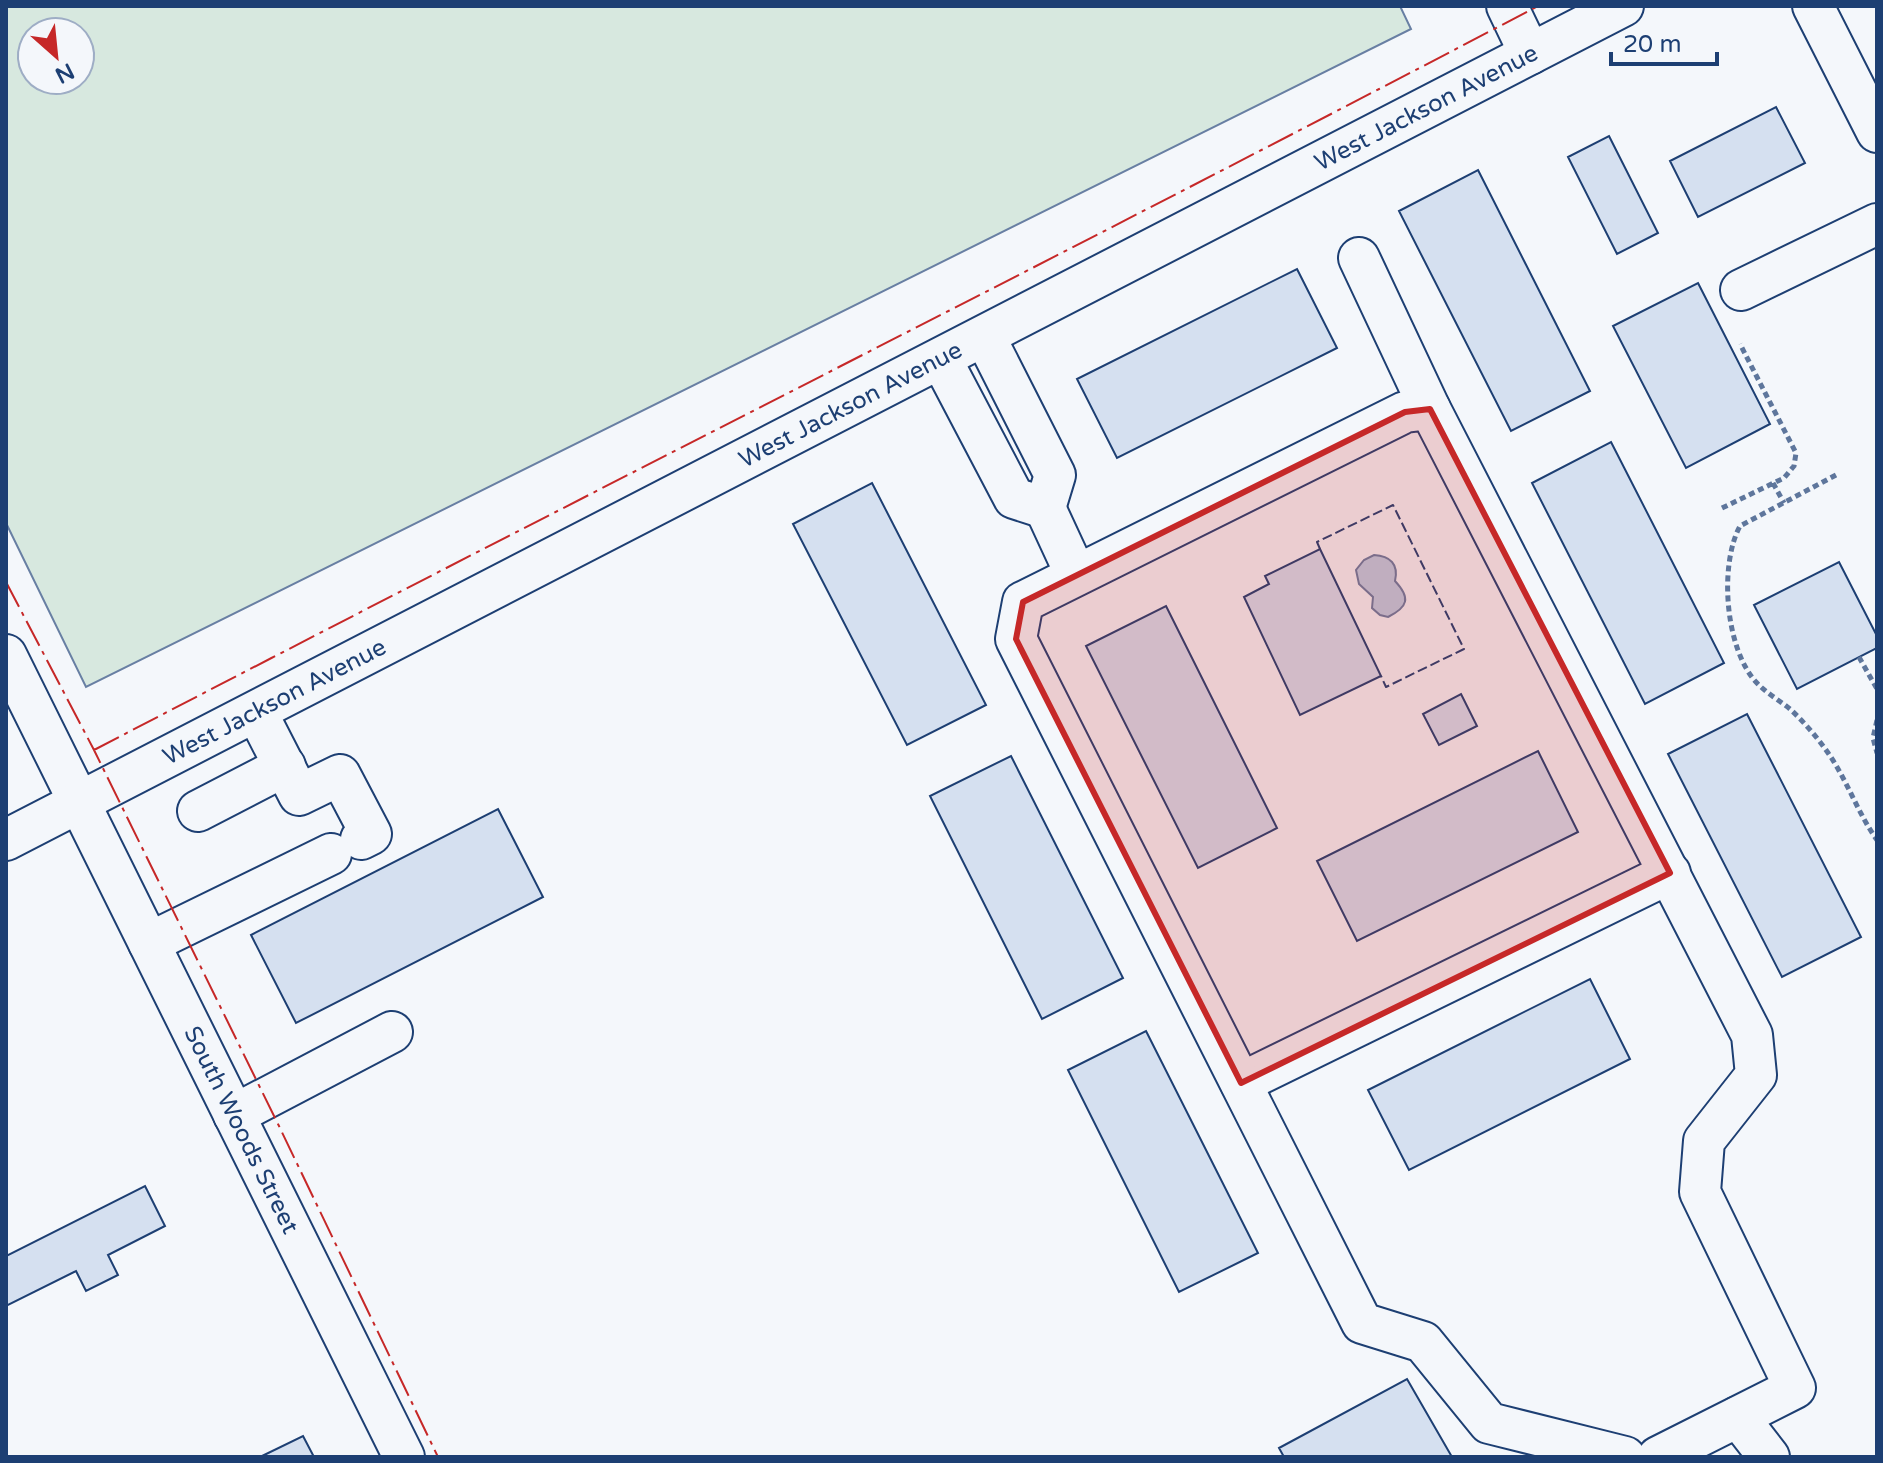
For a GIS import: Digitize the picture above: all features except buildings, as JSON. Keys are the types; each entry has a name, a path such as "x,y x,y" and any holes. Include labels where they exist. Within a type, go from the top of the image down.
{"street":[{"path":"1507,6 1530,54"},
{"name":"West Jackson Avenue","path":"6,840 1623,6"},
{"path":"1813,6 1877,132"},
{"path":"1741,290 1877,224"},
{"path":"1359,258 1430,409 1752,1035 1756,1075 1704,1141 1700,1192 1795,1388 1658,1457"},
{"path":"985,337 1055,475 1045,508 1076,575"},
{"path":"941,359 1014,498 1045,508"},
{"path":"1430,409 1405,412 1023,602 1016,639 1362,1323 1423,1342 1489,1423 1625,1457"},
{"name":"South Woods Street","path":"6,655 404,1457"},
{"path":"257,713 292,781 339,850"},
{"path":"149,943 371,834 340,775 292,781 198,811"},
{"path":"1241,1083 1670,873"},
{"path":"234,1115 392,1032"},
{"path":"1738,1417 1769,1457"}],"path":[{"path":"1722,508 1784,478 1794,466 1796,453 1740,344"},
{"path":"1836,475 1740,526 1734,538 1727,594 1735,643 1755,682 1790,710 1825,748 1846,779 1868,828 1877,840"},
{"path":"1773,483 1784,503"},
{"path":"1859,657 1877,689"},
{"path":"1877,720 1873,738 1877,753"}],"highlighted area":[{"path":"1430,409 1670,873 1241,1083 1016,639 1023,602 1405,412"}],"shaded area":[{"path":"6,6 1400,6 1411,29 86,687 6,523"}],"water":[{"path":"1374,555 1392,562 1396,570 1395,581 1405,597 1400,610 1388,617 1372,608 1373,597 1359,584 1356,570 1364,560"}],"fence":[{"path":"1320,549 1317,542 1393,505 1464,649 1386,687 1381,676"}],"power":[{"path":"94,750 1538,6"},
{"path":"6,582 94,750 438,1457"}]}
